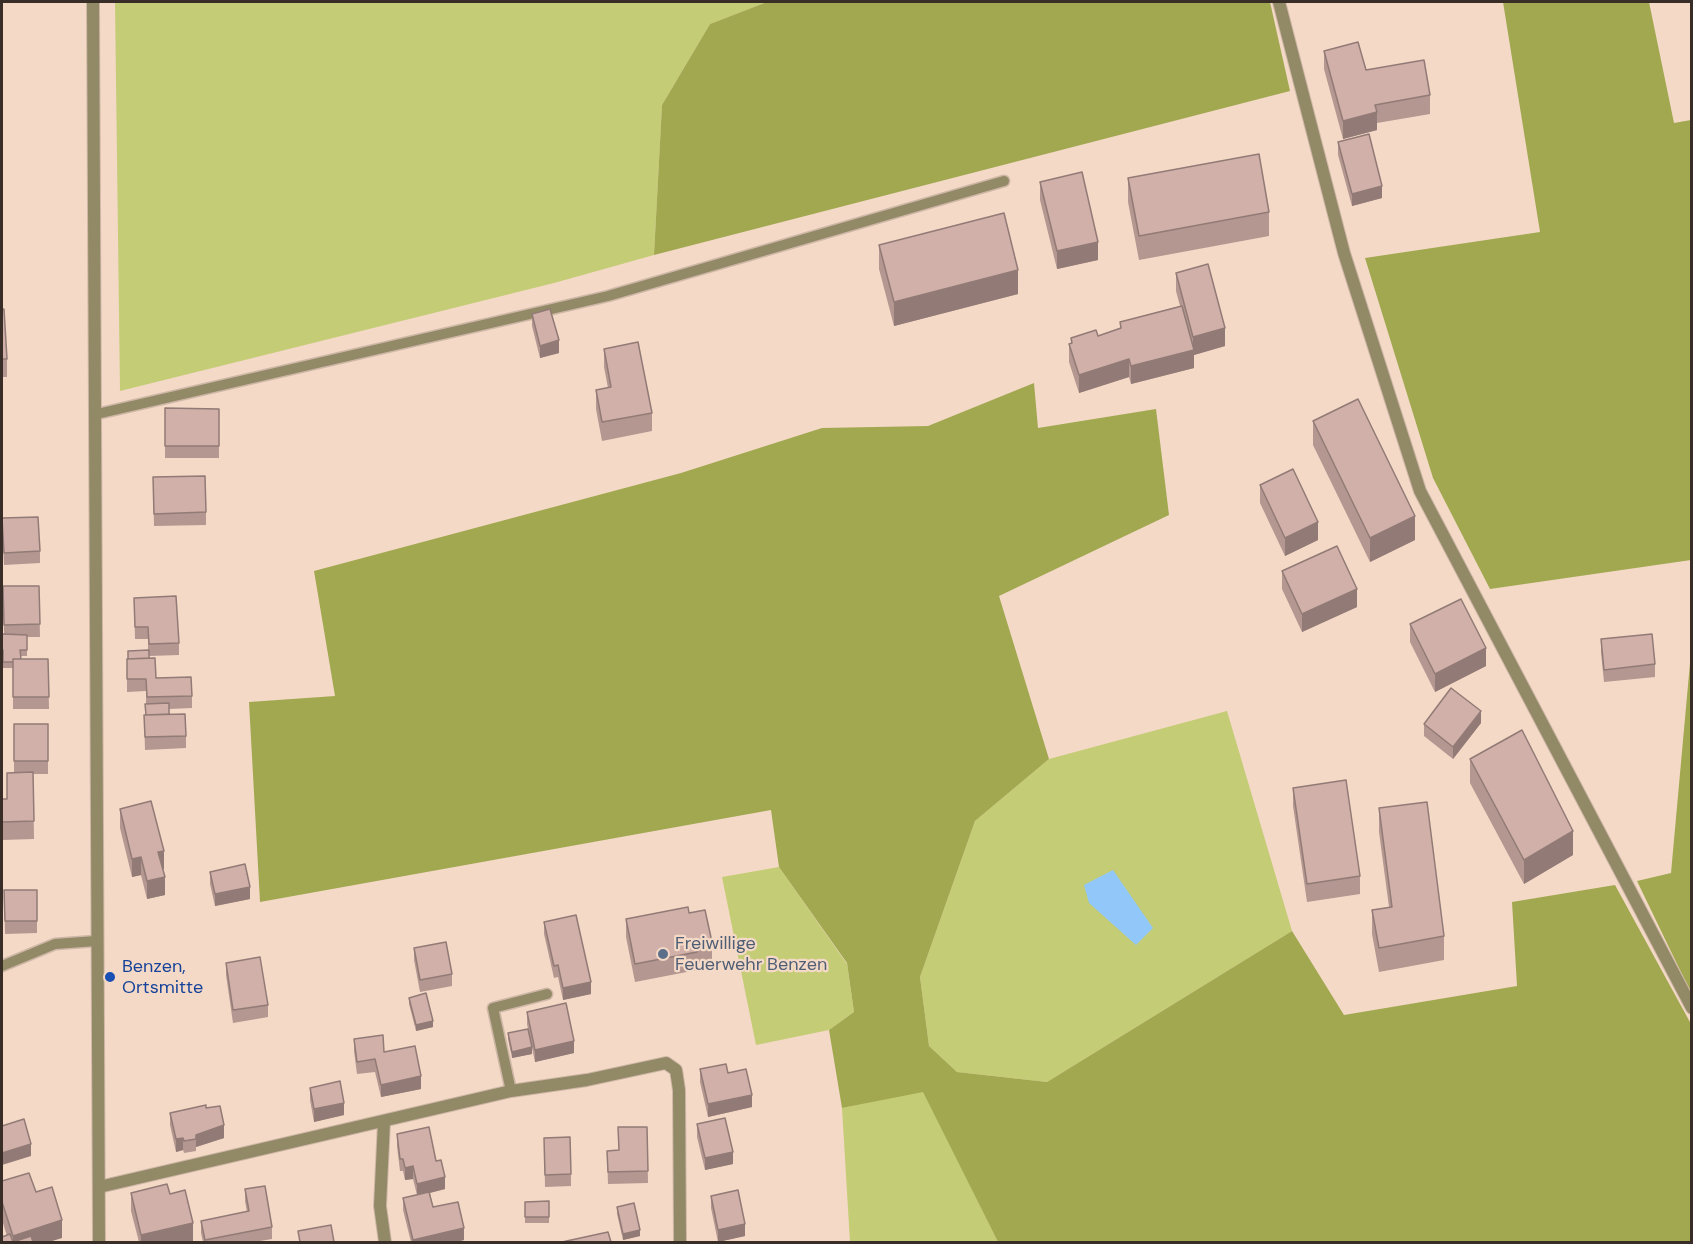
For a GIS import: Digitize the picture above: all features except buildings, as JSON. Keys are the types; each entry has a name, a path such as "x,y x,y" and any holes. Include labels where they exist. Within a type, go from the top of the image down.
{"street":[{"path":"93,2 97,414 96,941 99,1242"},
{"path":"1279,2 1344,253 1420,491 1692,1008"},
{"path":"99,1187 511,1091 587,1080 660,1063 672,1065 676,1070 679,1090 680,1242"},
{"path":"384,1122 380,1206 385,1242"}],"lane":[{"path":"97,414 608,296 1004,181"},
{"path":"2,966 55,944 96,941"},
{"path":"511,1091 493,1008 547,994"}],"green space":[{"path":"115,2 767,2 710,24 662,105 654,255 554,283 120,391"},
{"path":"767,2 1270,2 1290,91 654,255 662,105 710,24"},
{"path":"1503,2 1649,2 1674,123 1691,120 1691,560 1490,589 1433,478 1365,258 1540,232"},
{"path":"1034,383 1038,428 1156,409 1169,515 999,596 1049,759 975,821 920,977 929,1046 957,1072 1047,1082 1292,931 1344,1015 1517,986 1512,902 1615,885 1691,1024 1691,1242 998,1242 923,1092 842,1108 829,1030 854,1012 847,963 779,867 771,810 260,902 249,702 335,696 314,571 681,473 822,428 928,426"},
{"path":"1691,652 1691,993 1637,881 1671,873"},
{"path":"1227,711 1292,931 1047,1082 957,1072 929,1046 920,977 975,821 1049,759"},
{"path":"779,867 847,964 854,1012 829,1030 756,1045 722,877"},
{"path":"923,1091 998,1242 850,1242 842,1108"}],"water":[{"path":"1113,870 1153,928 1136,945 1089,903 1084,885"}],"place":[{"name":"Freiwillige Feuerwehr Benzen","path":"663,954"},
{"name":"Benzen, Ortsmitte","path":"110,977"}]}
